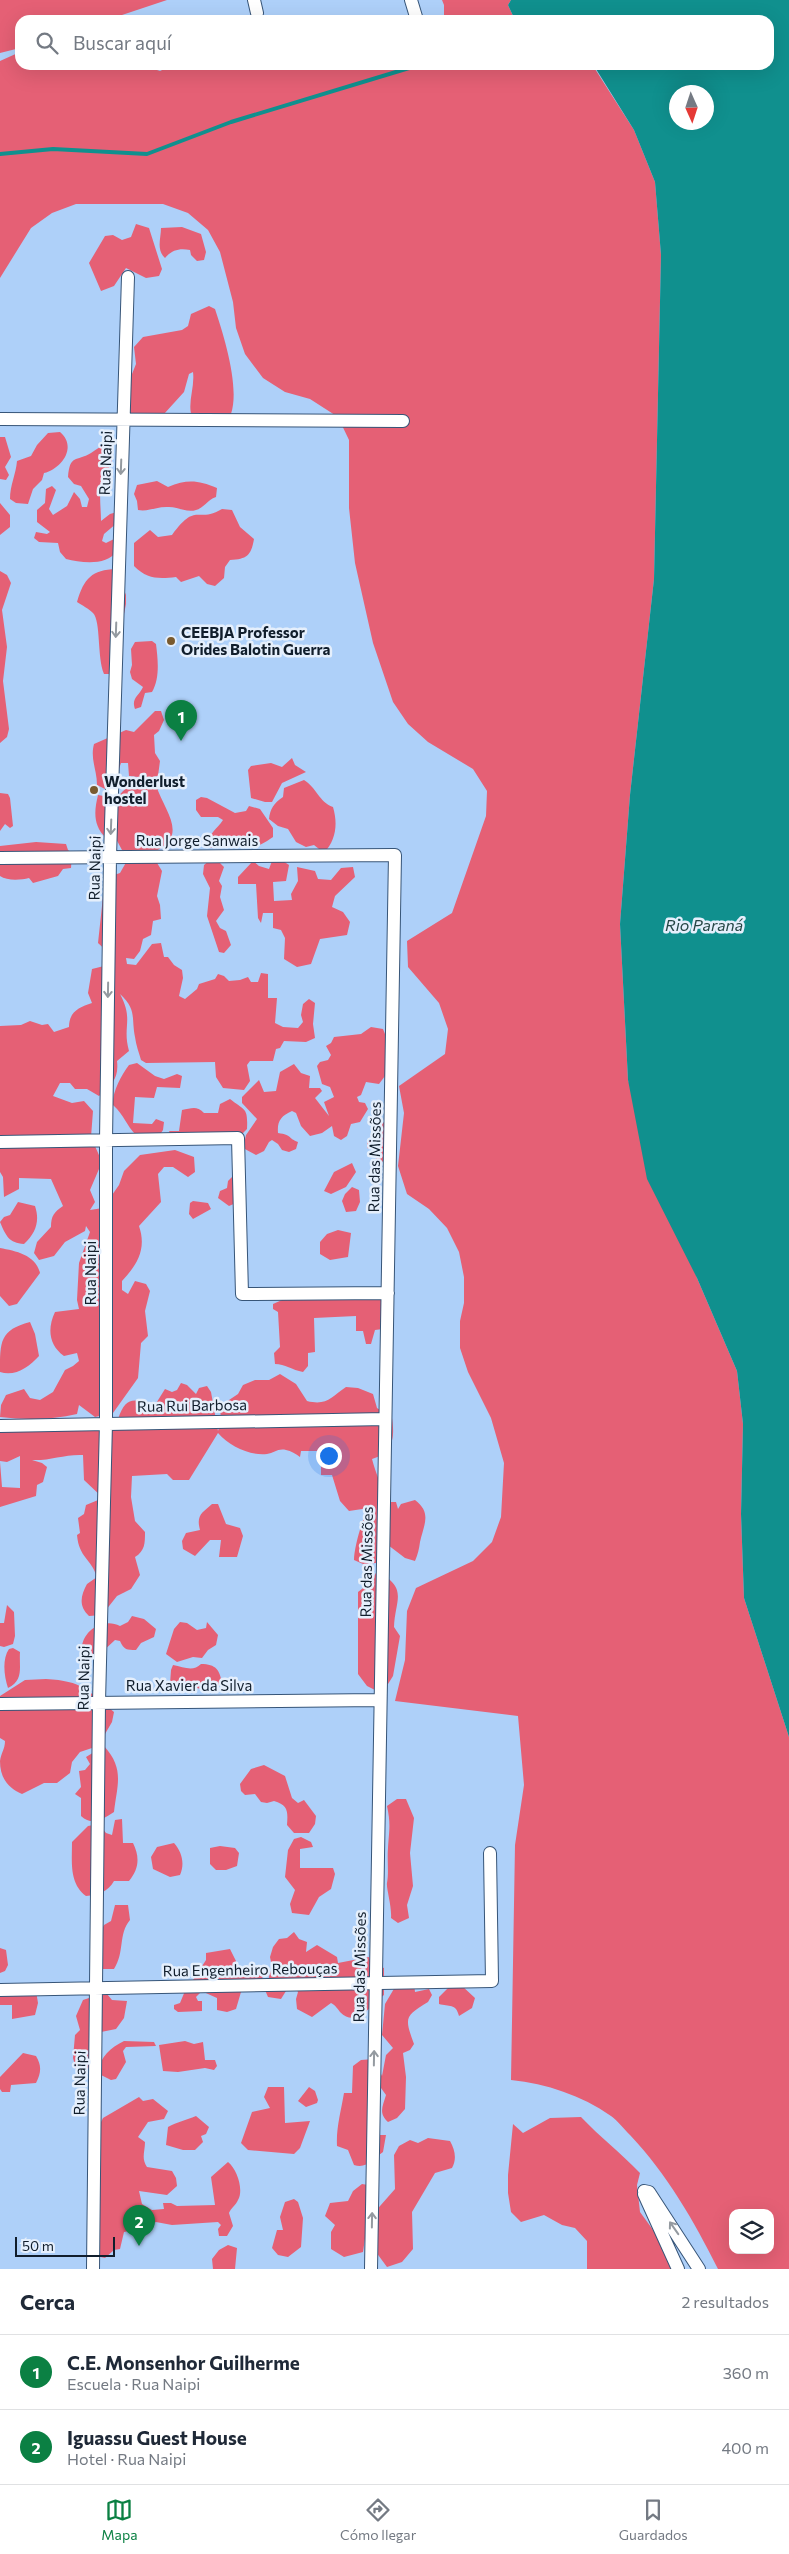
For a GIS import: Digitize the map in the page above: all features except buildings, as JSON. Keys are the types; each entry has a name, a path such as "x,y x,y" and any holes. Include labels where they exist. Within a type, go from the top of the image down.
{"street":[{"path":"412,0 416,15"},
{"name":"Rua Naipi","path":"93,2269 99,1702 106,1423 106,1140 110,857 122,418 128,277"},
{"path":"0,419 122,418 403,421"},
{"name":"Rua Jorge Sanwais","path":"0,858 395,855"},
{"name":"Rua das Missões","path":"371,2269 379,1700 395,855"},
{"path":"0,1142 238,1138 242,1294 388,1293"},
{"name":"Rua Rui Barbosa","path":"0,1426 384,1419"},
{"name":"Rua Xavier da Silva","path":"0,1704 379,1700"},
{"name":"Rua Engenheiro Rebouças","path":"0,1990 375,1982 492,1982 490,1853"},
{"path":"678,2269 654,2218 644,2191 649,2192 699,2269"}],"shaded area":[{"path":"0,0 167,0 122,15 15,15 15,49 0,53"},
{"path":"442,0 511,0 508,5 513,15 444,15"},
{"path":"15,54 15,70 596,70 634,130 655,182 661,255 654,579 630,795 620,924 628,1080 697,1278 737,1371 743,1424 741,1514 744,1598 789,1737 789,2269 718,2269 668,2182 616,2120 576,2096 538,2084 511,2080 515,1845 524,1785 518,1716 395,1701 405,1660 407,1611 416,1588 473,1561 492,1542 501,1517 504,1463 491,1418 468,1372 460,1348 460,1321 464,1303 464,1277 459,1252 447,1228 429,1209 407,1194 398,1166 404,1113 399,1086 445,1054 448,1029 439,1003 408,967 407,941 452,913 486,816 487,791 473,769 428,742 408,724 393,702 373,643 355,563 349,508 349,440 338,417 310,399 285,392 263,378 245,354 236,328 233,302 220,252 208,230 188,213 163,204 76,204 52,213 31,228 0,278 0,61"},
{"path":"136,224 149,228 162,269 159,276 146,278 126,268 114,286 101,291 89,263 105,236 113,235 122,240 131,237"},
{"path":"182,227 201,234 206,252 204,260 197,261 191,255 190,250 186,249 173,251 165,258 162,255 160,248 161,228"},
{"path":"209,306 215,309 230,362 234,390 231,414 192,417 190,406 193,372 189,374 184,392 164,414 142,417 127,412 128,384 136,364 134,347 143,337 182,330 188,326 191,314"},
{"path":"60,432 67,444 66,456 62,462 44,473 42,480 33,489 28,504 16,503 10,499 17,461 31,456 37,445 48,433"},
{"path":"0,437 5,437 11,457 5,467 9,475 6,480 0,479"},
{"path":"109,442 113,456 101,485 101,521 110,514 117,512 117,523 104,534 102,541 106,543 114,539 117,551 113,556 101,561 79,562 66,559 60,552 58,543 39,542 34,538 36,532 47,534 50,532 37,522 37,510 45,503 46,489 52,486 56,490 49,509 53,515 67,506 74,492 80,499 82,507 87,507 89,499 81,486 74,484 68,477 70,465 75,460 86,456"},
{"path":"157,481 168,487 187,482 204,483 217,488 216,497 193,511 172,507 138,510 134,494 137,485"},
{"path":"0,503 10,515 10,527 0,535"},
{"path":"222,509 232,510 240,527 254,539 250,553 240,559 230,560 225,567 224,578 215,586 207,584 199,576 181,582 176,577 148,576 134,566 134,543 150,530 158,537 172,535 180,525 192,516 207,515"},
{"path":"116,569 126,595 126,604 112,674 104,674 95,617 93,613 77,602 86,581 90,577 101,571"},
{"path":"0,571 7,575 11,583 2,610 7,647 3,681 9,729 7,737 0,743"},
{"path":"152,641 156,644 157,650 158,669 155,687 152,692 145,693 141,707 135,709 134,702 143,687 132,679 130,672 132,665 131,649 135,642"},
{"path":"155,711 161,711 164,720 159,731 154,735 155,753 160,761 158,776 148,778 129,776 128,763 121,763 113,786 105,789 97,785 93,755 94,744 126,730 134,732"},
{"path":"292,758 295,765 306,772 282,783 272,802 251,798 248,770 251,766 271,763 282,767"},
{"path":"304,780 312,786 324,802 333,807 335,832 331,843 324,853 314,845 306,847 296,842 288,829 278,826 269,819 273,806 283,797 284,788"},
{"path":"141,783 156,785 169,815 173,832 170,840 163,847 151,853 162,871 157,896 161,919 153,921 151,935 143,939 140,951 134,959 126,958 127,964 136,965 152,944 161,943 164,957 168,957 174,965 182,970 183,978 179,996 185,999 197,989 199,984 215,979 218,974 224,976 229,981 248,977 251,982 258,982 261,973 268,974 268,998 277,998 275,1023 283,1027 298,1028 303,1022 301,1015 303,1004 309,999 315,1003 313,1024 315,1038 306,1042 284,1041 280,1048 276,1049 273,1061 250,1061 247,1065 250,1081 244,1090 223,1088 216,1077 215,1062 146,1063 141,1060 135,1040 131,1009 120,994 126,1010 129,1051 117,1061 117,1072 114,1081 99,1096 87,1089 75,1089 70,1083 60,1083 53,1096 72,1103 84,1101 93,1111 91,1137 102,1162 90,1190 95,1202 90,1210 103,1208 119,1185 124,1171 140,1155 175,1150 194,1157 195,1172 188,1177 173,1167 164,1167 158,1174 161,1202 139,1226 142,1242 139,1256 132,1269 122,1281 122,1290 128,1294 135,1281 146,1284 150,1291 145,1311 148,1336 141,1343 138,1378 113,1413 95,1417 79,1405 77,1414 68,1416 38,1419 0,1417 1,1405 6,1395 24,1389 30,1398 40,1400 53,1392 65,1370 79,1361 77,1353 64,1356 59,1352 52,1342 50,1330 55,1312 79,1309 77,1300 79,1263 90,1232 86,1226 85,1231 65,1242 54,1256 39,1260 34,1253 37,1242 51,1227 54,1215 63,1206 51,1179 19,1178 19,1189 4,1197 3,1177 0,1172 0,1026 21,1025 30,1021 42,1025 48,1024 54,1032 69,1027 73,1014 83,1006 92,1003 88,993 92,969 104,966 113,957 98,943 105,878 120,873 128,859 135,857 122,850 115,837 106,838 99,828 95,812 98,795 109,797 116,801 126,789"},
{"path":"0,793 8,794 10,798 13,826 10,828 5,824 0,831"},
{"path":"201,797 207,798 235,813 246,811 249,806 260,809 273,828 273,837 256,846 248,845 239,840 210,848 209,839 223,820 218,817 201,817 196,810 196,800"},
{"path":"36,842 66,844 68,850 72,853 71,868 63,869 58,876 33,883 29,878 18,880 0,876 0,846"},
{"path":"210,860 219,862 224,867 219,881 222,886 220,897 224,910 216,921 220,928 226,931 231,945 224,953 219,952 207,916 210,888 203,874 204,865"},
{"path":"253,861 259,866 269,869 272,861 283,861 289,865 286,881 273,882 274,901 292,900 291,894 298,881 297,867 315,871 318,879 331,880 341,868 353,867 355,877 335,896 332,907 343,912 350,922 347,935 320,939 311,964 297,967 284,959 285,938 281,930 273,928 273,913 263,913 261,923 258,918 256,884 238,884 238,877"},
{"path":"371,1027 383,1029 385,1034 385,1076 379,1084 366,1082 361,1095 357,1097 359,1102 365,1103 368,1109 360,1122 351,1124 347,1136 341,1140 334,1136 332,1126 322,1133 310,1136 301,1126 296,1113 292,1111 281,1119 278,1125 278,1133 298,1142 296,1149 289,1152 282,1150 272,1140 264,1151 256,1155 243,1148 246,1135 257,1119 242,1103 242,1097 259,1080 264,1092 276,1091 280,1072 294,1064 301,1073 310,1076 309,1088 320,1088 322,1091 315,1098 329,1116 324,1102 334,1097 330,1087 322,1084 317,1066 320,1062 328,1060 331,1055 326,1046 331,1043 334,1037 361,1034"},
{"path":"137,1063 155,1076 164,1079 177,1074 182,1076 180,1088 157,1087 154,1098 135,1097 133,1123 152,1124 156,1119 164,1122 163,1130 159,1136 136,1135 113,1105 116,1090 123,1074 129,1065"},
{"path":"230,1099 246,1113 247,1129 242,1134 171,1136 169,1131 179,1131 182,1110 196,1108 204,1113 218,1113 220,1104"},
{"path":"388,1121 387,1159 380,1163 376,1159 377,1150 367,1148 367,1143 375,1137 374,1126"},
{"path":"352,1163 356,1172 346,1187 331,1194 324,1191 334,1172"},
{"path":"232,1177 241,1181 236,1203 229,1206 218,1198 220,1191 227,1188 228,1181"},
{"path":"352,1187 359,1190 360,1202 356,1211 346,1212 342,1201 345,1194"},
{"path":"193,1201 208,1203 211,1209 193,1219 189,1214 190,1203"},
{"path":"18,1202 35,1206 37,1217 34,1231 24,1244 11,1240 0,1222 4,1217 10,1215"},
{"path":"338,1230 351,1233 348,1257 330,1260 320,1254 320,1242 327,1234"},
{"path":"0,1248 19,1252 30,1258 38,1267 40,1273 17,1304 9,1306 0,1296"},
{"path":"383,1285 383,1329 375,1330 371,1344 366,1344 363,1331 356,1331 356,1316 314,1318 315,1352 308,1353 308,1366 303,1372 275,1364 274,1353 280,1347 278,1312 273,1309 273,1304 282,1300 379,1289"},
{"path":"30,1322 35,1334 39,1356 21,1370 11,1373 0,1372 0,1352 7,1333 20,1325"},
{"path":"280,1374 296,1384 307,1401 319,1402 328,1400 346,1387 358,1388 373,1394 377,1408 392,1418 393,1438 391,1444 384,1453 372,1459 381,1486 383,1502 396,1502 398,1509 401,1504 415,1500 424,1510 425,1524 415,1561 405,1558 388,1545 384,1548 376,1563 363,1564 354,1560 359,1534 369,1508 349,1511 340,1501 332,1475 321,1475 321,1451 301,1451 300,1457 292,1452 283,1450 267,1454 247,1452 234,1446 218,1433 189,1480 173,1480 167,1474 132,1476 131,1497 135,1521 145,1532 144,1546 135,1557 140,1575 131,1589 117,1596 102,1615 89,1616 82,1604 83,1592 87,1584 97,1577 78,1543 77,1535 80,1533 78,1518 84,1514 86,1505 103,1498 84,1480 83,1455 32,1460 42,1463 47,1467 43,1482 37,1485 36,1496 0,1507 0,1462 2,1487 20,1488 20,1456 7,1462 0,1461 0,1429 118,1419 128,1402 136,1400 155,1405 165,1389 172,1392 177,1390 181,1383 187,1385 196,1394 199,1388 207,1386 211,1392 218,1431 221,1421 220,1406 238,1394 243,1385 255,1380 269,1380"},
{"path":"212,1504 218,1504 226,1524 240,1528 243,1536 237,1557 219,1557 221,1540 210,1540 195,1556 183,1549 182,1541 186,1533 200,1530 199,1518"},
{"path":"377,1571 387,1577 397,1589 394,1627 400,1636 393,1676 388,1684 378,1684 375,1690 367,1686 358,1674 358,1592 371,1582"},
{"path":"7,1605 14,1612 15,1636 13,1644 4,1647 0,1646 0,1623 4,1623"},
{"path":"132,1616 144,1619 156,1629 154,1637 141,1643 136,1650 126,1649 120,1641 115,1640 101,1653 83,1657 83,1642 91,1630 105,1624 120,1626 128,1622"},
{"path":"180,1622 187,1623 197,1630 206,1628 207,1622 218,1635 216,1645 208,1650 202,1658 193,1657 177,1662 166,1654 174,1629"},
{"path":"13,1648 20,1652 20,1673 13,1685 8,1688 5,1663 9,1649"},
{"path":"201,1664 214,1667 220,1675 222,1684 201,1689 188,1685 178,1687 170,1684 173,1665 195,1668"},
{"path":"46,1679 68,1682 84,1688 114,1712 112,1722 98,1746 80,1752 72,1762 70,1773 57,1783 44,1783 22,1794 6,1782 1,1772 0,1761 5,1741 0,1738 0,1696 25,1680"},
{"path":"104,1746 111,1754 117,1770 118,1785 114,1812 97,1821 89,1821 81,1816 81,1798 75,1794 81,1787 79,1771 85,1770 90,1764 86,1757"},
{"path":"264,1765 285,1776 292,1798 298,1803 304,1800 316,1816 315,1824 309,1833 294,1833 287,1825 287,1812 282,1804 274,1801 261,1802 255,1794 245,1795 241,1791 240,1784 251,1769"},
{"path":"397,1799 406,1799 414,1818 410,1853 413,1886 407,1905 409,1918 398,1923 391,1918 387,1885 389,1818 387,1806"},
{"path":"122,1819 123,1843 133,1843 137,1853 135,1872 129,1881 114,1881 109,1888 102,1892 86,1896 74,1878 72,1842 88,1826 99,1824 106,1833 112,1835 115,1820"},
{"path":"301,1837 311,1842 313,1847 300,1849 300,1868 333,1868 335,1874 331,1889 319,1897 309,1915 292,1913 290,1904 295,1890 285,1877 288,1850 294,1839"},
{"path":"174,1843 181,1854 182,1867 180,1875 170,1877 153,1869 151,1857 157,1847"},
{"path":"220,1846 235,1848 239,1853 237,1866 226,1870 216,1870 210,1864 210,1848"},
{"path":"115,1905 128,1905 130,1920 124,1931 119,1956 114,1969 102,1969 101,1931 104,1925 111,1921"},
{"path":"294,1932 299,1939 307,1942 306,1952 317,1945 337,1957 338,1963 369,1957 371,1963 384,1968 384,1995 364,2013 352,2018 346,2017 331,2003 312,2017 297,2009 296,1999 298,1992 295,1987 286,1991 281,1999 268,1997 265,1990 272,1967 270,1957 273,1947 279,1939 287,1938"},
{"path":"0,1948 6,1950 8,1965 5,1971 0,1973"},
{"path":"230,1949 236,1961 234,1969 245,1973 256,1968 263,1972 262,1982 241,1992 236,2009 227,2012 217,2010 217,1998 199,1990 193,1980 206,1960 206,1953"},
{"path":"414,1984 415,1992 429,1989 432,1995 428,2002 411,2014 409,2018 408,2023 414,2044 410,2050 403,2053 406,2077 405,2109 397,2118 388,2122 382,2112 386,2095 381,2088 381,2094 377,2099 375,2135 386,2135 383,2152 363,2166 354,2165 348,2150 337,2146 338,2126 344,2093 352,2093 353,2066 361,2060 374,2059 382,2076 386,2055 393,2048 382,2035 385,2004 395,1987"},
{"path":"461,1985 475,1998 472,2008 459,2016 454,2007 439,2004 439,1997 450,1986"},
{"path":"0,1990 36,1991 38,2003 35,2015 12,2019 12,2005 0,2005"},
{"path":"185,1991 200,1993 196,1997 198,2001 202,2001 202,2011 178,2012 174,2009 174,2005 180,2003"},
{"path":"107,1994 112,2000 127,2001 124,2018 116,2029 101,2032 94,2063 77,2073 73,2058 75,2035 80,2030 76,2016 83,2000 89,1998 97,2001 101,1995"},
{"path":"124,2041 154,2042 156,2046 126,2047 123,2051 126,2062 116,2079 111,2080 97,2073 107,2053"},
{"path":"185,2041 194,2044 203,2042 205,2060 215,2060 217,2066 214,2070 205,2068 178,2072 163,2071 159,2045"},
{"path":"23,2053 36,2056 38,2060 40,2070 36,2083 11,2085 10,2092 2,2092 0,2089 0,2077"},
{"path":"268,2087 284,2087 285,2123 310,2121 300,2148 294,2154 248,2150 241,2143 252,2112 270,2108 264,2097"},
{"path":"309,2087 315,2091 318,2100 317,2103 306,2107 298,2101"},
{"path":"139,2097 143,2101 153,2099 168,2111 164,2119 148,2122 138,2137 145,2142 144,2158 147,2167 172,2171 176,2178 177,2186 167,2195 139,2191 142,2204 152,2210 164,2209 163,2203 171,2203 177,2206 215,2205 211,2177 228,2162 234,2169 240,2185 240,2196 229,2213 233,2226 227,2236 219,2236 218,2229 221,2225 218,2222 172,2225 156,2222 139,2229 124,2232 120,2249 114,2250 105,2258 96,2256 99,2126 103,2118"},
{"path":"196,2116 209,2127 206,2134 201,2136 203,2142 195,2150 183,2150 166,2145 168,2127"},
{"path":"581,2117 640,2173 637,2185 640,2212 656,2234 676,2269 587,2269 587,2241 575,2228 562,2225 544,2215 521,2222 511,2212 508,2175 513,2124 523,2133 550,2118"},
{"path":"428,2138 450,2141 455,2158 452,2168 435,2173 412,2212 413,2249 402,2262 387,2267 373,2248 367,2225 363,2252 344,2257 331,2249 331,2232 335,2225 325,2216 330,2203 348,2201 353,2191 362,2184 368,2185 373,2214 395,2189 394,2155 399,2146 410,2140 418,2143"},
{"path":"294,2199 298,2202 303,2218 301,2247 288,2257 278,2255 272,2248 277,2230 283,2230 280,2217 285,2202"},
{"path":"228,2245 237,2248 235,2269 213,2269 212,2259 219,2250"}],"water":[{"name":"Rio Paraná","path":"511,0 789,0 789,1737 744,1598 741,1514 743,1424 737,1371 697,1278 647,1179 628,1080 620,924 630,795 654,579 661,255 655,182 634,130 597,70 774,70 774,15 513,15 508,5"}],"waterway":[{"path":"0,154 53,149 147,154 231,122 403,70"}],"place":[{"name":"CEEBJA Professor Orides Balotin Guerra","path":"171,641"},
{"name":"C.E. Monsenhor Guilherme","path":"181,741"},
{"name":"Wonderlust hostel","path":"94,790"},
{"name":"Iguassu Guest House","path":"139,2246"}]}
